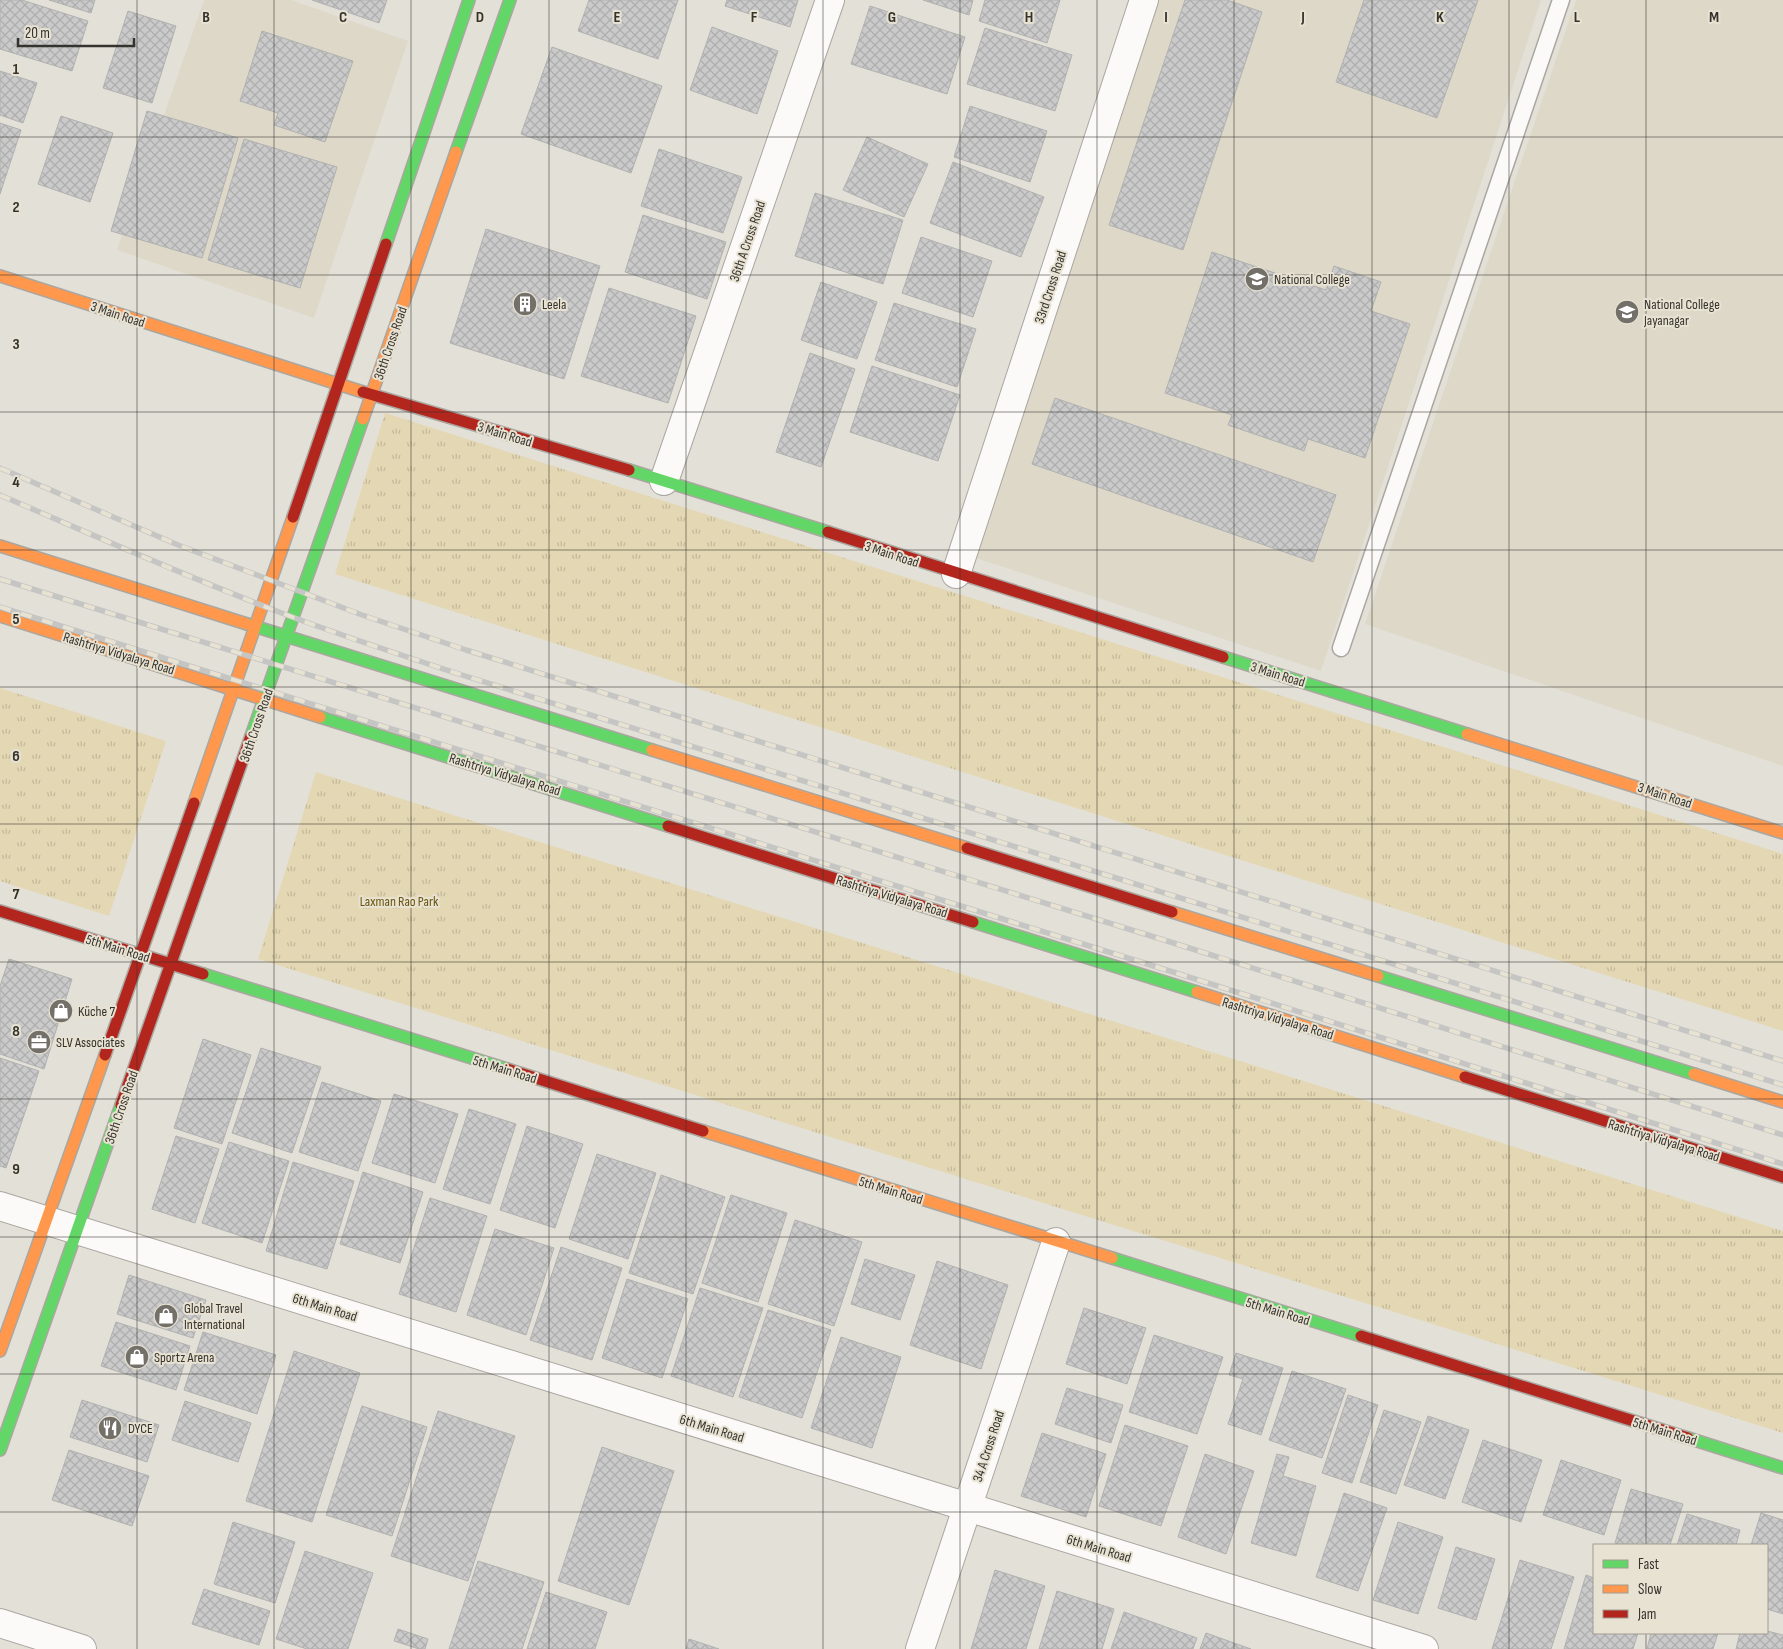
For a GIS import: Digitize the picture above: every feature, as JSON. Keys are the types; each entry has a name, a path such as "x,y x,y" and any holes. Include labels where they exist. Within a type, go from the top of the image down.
{"main road":[{"path":"0,1351 234,689 468,0"},
{"name":"36th Cross Road","path":"0,1450 510,0"},
{"name":"3 Main Road","path":"0,276 337,384 664,481 1783,833"},
{"path":"0,546 1783,1102"},
{"name":"Rashtriya Vidyalaya Road","path":"0,616 1783,1177"},
{"name":"5th Main Road","path":"0,911 1783,1468"}],"street":[{"name":"36th A Cross Road","path":"664,481 830,0"},
{"name":"33rd Cross Road","path":"956,574 1144,0"},
{"name":"6th Main Road","path":"0,1206 1424,1649"},
{"name":"34 A Cross Road","path":"920,1649 1056,1242"},
{"path":"0,1623 82,1649"}],"lane":[{"path":"1341,648 1561,0"}],"shaded area":[{"path":"204,0 291,0 408,41 314,318 117,250"},
{"name":"National College","path":"1156,0 1541,0 1321,671 973,557"},
{"name":"National College Jayanagar","path":"1576,0 1783,0 1783,766 1365,624"}],"green space":[{"path":"385,413 1783,854 1783,1031 335,574"},
{"path":"0,688 166,741 109,916 0,881"},
{"name":"Laxman Rao Park","path":"316,772 1783,1231 1783,1433 258,959"}],"building":[{"path":"0,0 22,0 88,21 72,71 0,49"},
{"path":"49,0 95,0 91,13"},
{"path":"312,0 387,0 379,23"},
{"path":"589,0 678,0 658,59 578,31"},
{"path":"727,0 798,0 790,27 725,6"},
{"path":"923,0 973,0 969,15"},
{"path":"985,0 1060,0 1047,43 979,21"},
{"path":"1185,0 1227,0 1262,12 1183,250 1109,225"},
{"path":"1364,0 1478,0 1437,118 1336,82"},
{"path":"870,6 965,37 947,94 851,64"},
{"path":"128,11 176,26 152,103 103,88"},
{"path":"712,27 778,51 757,114 690,90"},
{"path":"985,28 1072,55 1055,111 967,84"},
{"path":"262,31 353,61 325,142 274,125 278,113 240,101"},
{"path":"552,47 662,86 631,173 521,134"},
{"path":"0,71 37,83 23,123 0,115"},
{"path":"970,106 1047,131 1030,182 954,157"},
{"path":"147,111 238,138 202,258 111,231"},
{"path":"61,116 113,133 90,202 38,184"},
{"path":"0,123 21,130 0,194"},
{"path":"867,137 928,164 904,217 843,190"},
{"path":"244,139 337,167 300,288 208,260"},
{"path":"659,149 742,177 723,233 641,206"},
{"path":"953,162 1044,197 1021,257 930,223"},
{"path":"815,193 903,220 883,284 795,256"},
{"path":"643,215 726,242 707,299 625,272"},
{"name":"Leela","path":"486,229 600,266 564,379 450,343"},
{"path":"921,237 992,261 973,317 902,293"},
{"path":"1212,252 1326,290 1334,266 1381,282 1371,311 1410,324 1365,458 1308,439 1304,451 1228,425 1232,415 1165,393"},
{"path":"821,282 877,302 857,359 801,340"},
{"path":"609,288 696,316 668,403 581,376"},
{"path":"894,303 976,329 957,387 875,360"},
{"path":"810,353 855,369 821,467 776,452"},
{"path":"872,366 960,395 938,461 850,432"},
{"path":"1055,398 1336,495 1313,562 1032,464"},
{"path":"9,959 72,979 44,1069 0,1054 0,986"},
{"path":"203,1039 251,1055 222,1144 174,1128"},
{"path":"261,1048 321,1067 292,1153 232,1133"},
{"path":"0,1058 39,1071 6,1168 0,1166"},
{"path":"322,1082 381,1101 358,1171 299,1152"},
{"path":"394,1094 458,1114 435,1183 372,1163"},
{"path":"469,1109 516,1124 490,1204 443,1189"},
{"path":"527,1126 583,1144 555,1228 500,1210"},
{"path":"176,1136 219,1149 195,1223 152,1209"},
{"path":"229,1142 289,1161 262,1243 202,1223"},
{"path":"597,1154 656,1173 628,1259 569,1239"},
{"path":"293,1162 354,1181 327,1269 266,1251"},
{"path":"363,1172 423,1192 400,1263 340,1244"},
{"path":"661,1175 725,1197 693,1294 629,1273"},
{"path":"731,1195 787,1213 758,1302 702,1283"},
{"path":"430,1198 487,1216 456,1312 399,1294"},
{"path":"795,1220 862,1242 834,1326 768,1304"},
{"path":"495,1229 554,1248 526,1335 467,1315"},
{"path":"561,1247 622,1268 592,1360 530,1340"},
{"path":"865,1259 915,1275 900,1320 851,1304"},
{"path":"937,1261 1008,1285 981,1369 910,1345"},
{"path":"129,1275 206,1300 193,1338 117,1314"},
{"path":"627,1279 688,1299 662,1378 602,1358"},
{"path":"700,1288 763,1308 733,1397 671,1376"},
{"path":"1084,1308 1146,1328 1127,1384 1066,1364"},
{"path":"768,1310 831,1330 802,1418 739,1397"},
{"path":"116,1322 190,1346 176,1390 101,1366"},
{"path":"203,1332 276,1355 257,1414 184,1390"},
{"path":"1154,1335 1223,1357 1197,1434 1129,1412"},
{"path":"841,1337 901,1357 872,1448 811,1428"},
{"path":"294,1351 360,1373 312,1522 246,1501"},
{"path":"1236,1353 1283,1368 1261,1435 1228,1424 1243,1379 1229,1375"},
{"path":"1292,1371 1346,1389 1322,1458 1269,1440"},
{"path":"1067,1388 1123,1405 1111,1443 1055,1424"},
{"path":"1348,1395 1378,1405 1352,1483 1322,1473"},
{"path":"82,1400 159,1425 147,1462 70,1437"},
{"path":"185,1401 251,1423 238,1462 172,1440"},
{"path":"362,1406 427,1427 392,1536 326,1515"},
{"path":"1384,1410 1421,1422 1396,1494 1360,1482"},
{"path":"438,1411 515,1436 468,1581 391,1556"},
{"path":"1428,1416 1469,1430 1445,1499 1404,1485"},
{"path":"1125,1425 1188,1446 1161,1526 1099,1506"},
{"path":"1042,1433 1106,1454 1086,1517 1021,1496"},
{"path":"1483,1440 1542,1460 1521,1522 1462,1502"},
{"path":"602,1447 674,1471 629,1605 558,1581"},
{"path":"69,1450 149,1476 132,1526 52,1500"},
{"path":"1205,1454 1254,1471 1226,1554 1178,1537"},
{"path":"1277,1454 1289,1457 1283,1476 1316,1486 1296,1556 1251,1543"},
{"path":"1561,1460 1621,1480 1604,1535 1543,1515"},
{"path":"1631,1489 1683,1504 1670,1544 1615,1543"},
{"path":"1344,1493 1387,1508 1358,1591 1316,1577"},
{"path":"1761,1513 1783,1520 1783,1614 1768,1609 1768,1544 1751,1544"},
{"path":"1687,1514 1740,1530 1736,1544 1677,1544"},
{"path":"233,1522 295,1542 275,1603 214,1584"},
{"path":"1398,1522 1443,1537 1418,1614 1373,1600"},
{"path":"1456,1547 1495,1559 1476,1620 1438,1608"},
{"path":"305,1551 373,1573 348,1649 307,1649 276,1639"},
{"path":"1520,1560 1574,1577 1551,1649 1492,1649"},
{"path":"478,1561 544,1582 522,1649 449,1649"},
{"path":"995,1570 1045,1586 1026,1649 971,1649"},
{"path":"1586,1575 1593,1578 1593,1634 1638,1634 1633,1649 1564,1649"},
{"path":"204,1589 270,1611 259,1645 192,1624"},
{"path":"1057,1591 1114,1609 1102,1649 1039,1649"},
{"path":"546,1592 607,1612 595,1649 527,1649"},
{"path":"1124,1612 1197,1638 1193,1649 1111,1649"},
{"path":"398,1629 428,1639 425,1649 394,1641"},
{"path":"1768,1631 1783,1635 1783,1649 1736,1649 1740,1634 1768,1634"},
{"path":"1206,1633 1251,1649 1200,1649"},
{"path":"1651,1634 1718,1634 1713,1649 1647,1649"},
{"path":"689,1639 719,1649 686,1649"}],"railway":[{"path":"0,468 178,545 362,615 466,650 1783,1061"},
{"path":"0,495 139,555 279,612 416,660 1783,1085"},
{"path":"0,579 1164,940 1783,1135"},
{"path":"0,607 1783,1164"}],"traffic: fast":[{"path":"386,244 469,0"},
{"path":"456,152 510,0"},
{"path":"251,736 363,419"},
{"path":"629,470 828,532"},
{"path":"247,624 652,750"},
{"path":"1223,657 1467,734"},
{"path":"320,717 668,826"},
{"path":"973,922 1197,992"},
{"path":"203,974 507,1069"},
{"path":"1378,976 1694,1074"},
{"path":"0,1450 121,1105"},
{"path":"1112,1258 1361,1336"},
{"path":"1688,1438 1783,1468"}],"traffic: slow":[{"path":"363,419 456,152"},
{"path":"0,276 363,392"},
{"path":"194,803 293,517"},
{"path":"0,546 247,624"},
{"path":"0,616 320,717"},
{"path":"1467,734 1783,833"},
{"path":"652,750 967,848"},
{"path":"1172,912 1378,976"},
{"path":"1197,992 1465,1077"},
{"path":"0,1351 105,1055"},
{"path":"1694,1074 1783,1102"},
{"path":"703,1131 1112,1258"}],"traffic: jam":[{"path":"293,517 386,244"},
{"path":"363,392 629,470"},
{"path":"828,532 1223,657"},
{"path":"121,1105 251,736"},
{"path":"105,1055 194,803"},
{"path":"668,826 973,922"},
{"path":"967,848 1172,912"},
{"path":"0,911 203,974"},
{"path":"507,1069 703,1131"},
{"path":"1465,1077 1783,1177"},
{"path":"1361,1336 1688,1438"}],"place":[{"name":"National College","path":"1257,279"},
{"name":"Leela","path":"525,304"},
{"name":"National College Jayanagar","path":"1627,312"},
{"name":"Küche 7","path":"61,1011"},
{"name":"SLV Associates","path":"39,1042"},
{"name":"Global Travel International","path":"166,1316"},
{"name":"Sportz Arena","path":"137,1357"},
{"name":"DYCE","path":"110,1428"}]}
